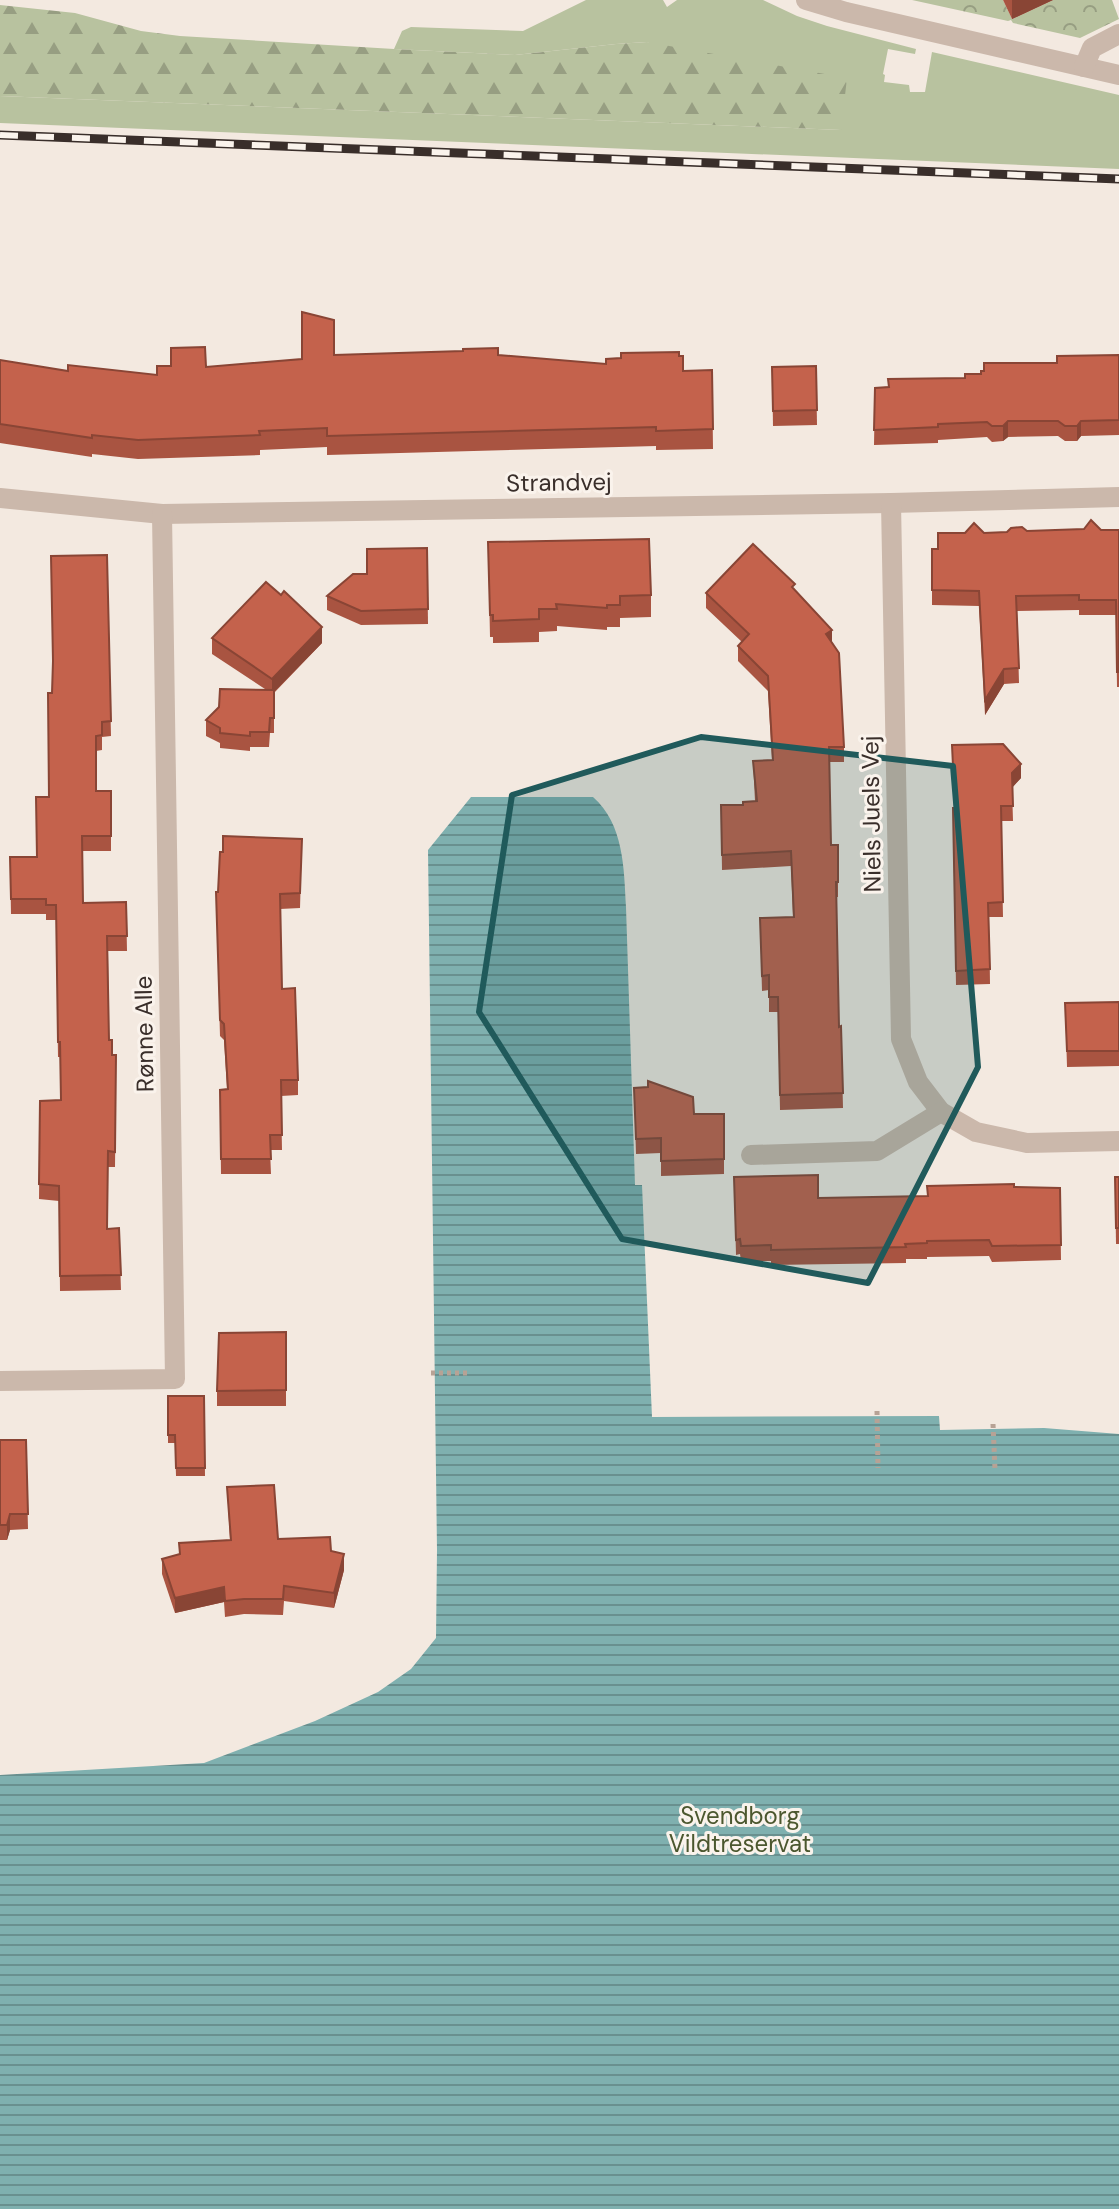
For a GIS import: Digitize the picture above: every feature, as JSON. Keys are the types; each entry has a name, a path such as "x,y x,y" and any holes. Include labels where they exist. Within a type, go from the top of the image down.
{"street":[{"path":"806,0 848,6 1119,75"},
{"path":"1084,67 1092,48 1119,34"},
{"name":"Strandvej","path":"0,498 162,514 1119,497"},
{"name":"Niels Juels Vej","path":"891,503 901,1039 918,1082 941,1112 976,1132 1027,1143 1119,1141"},
{"name":"Rønne Alle","path":"0,1381 175,1379 162,514"},
{"path":"751,1155 877,1151 941,1112"}],"path":[{"path":"431,1373 469,1373"},
{"path":"877,1411 878,1468"},
{"path":"993,1424 995,1470"}],"highlighted area":[{"path":"701,737 953,766 978,1067 868,1283 622,1239 479,1012 512,795"}],"green space":[{"path":"586,0 663,0 667,7 677,0 763,0 827,26 916,49 915,54 888,49 883,74 884,82 909,85 910,92 925,92 932,52 1119,95 1119,169 0,123 0,96 841,130 647,42 515,55 394,49 402,31 411,27 523,31"},
{"path":"912,0 1003,0 1012,19 1053,0 1112,0 1119,19 1080,38"},
{"path":"0,5 75,13 141,31 180,36 394,49 515,55 647,42 847,78 841,130 0,96"}],"water":[{"name":"Svendborg Vildtreservat","path":"471,797 593,797 611,820 617,834 625,892 635,1185 642,1185 652,1417 939,1416 940,1430 1044,1428 1119,1434 1119,2209 0,2209 0,1775 204,1763 315,1721 378,1692 411,1669 436,1638 428,850"}],"building":[{"path":"302,312 334,320 334,355 498,348 498,355 606,364 606,359 621,358 621,353 679,352 679,356 683,356 683,371 712,370 713,429 656,431 656,427 327,436 327,428 259,431 260,435 138,440 92,435 92,438 0,424 0,360 68,371 68,365 157,375 157,366 171,366 171,348 205,347 206,367 302,359"},
{"path":"1119,355 1119,420 1081,421 1077,426 1065,426 1058,421 1008,421 1003,426 992,426 987,422 874,430 875,388 889,387 888,379 965,378 965,374 981,374 984,363 1057,363 1057,356"},
{"path":"816,366 817,410 773,411 772,367"},
{"path":"1091,520 1101,530 1119,530 1119,672 1116,600 1079,600 1079,595 1016,596 1019,668 1004,669 985,700 979,591 932,590 932,549 938,549 938,533 965,533 974,523 984,533 1007,532 1011,528 1022,527 1027,531 1084,529"},
{"path":"649,539 651,595 620,596 620,605 607,605 607,608 556,604 557,609 539,609 539,619 493,621 493,615 490,615 488,542"},
{"path":"753,544 795,584 792,587 832,630 826,634 839,653 844,747 829,747 831,845 838,845 836,882 843,1093 780,1095 778,997 769,997 769,975 762,976 760,918 794,917 791,851 722,855 721,805 743,805 743,802 757,801 753,761 773,760 768,676 738,646 749,634 706,593"},
{"path":"427,548 428,609 361,611 327,596 353,574 367,574 367,549"},
{"path":"107,555 111,721 102,722 102,735 96,736 96,791 111,791 111,836 82,836 83,903 126,902 127,936 107,936 109,1040 112,1040 112,1055 116,1055 115,1152 108,1151 107,1229 119,1228 121,1275 60,1276 59,1186 39,1184 40,1101 61,1100 56,905 46,905 46,899 11,899 10,857 37,857 36,797 49,797 48,693 52,693 53,661 51,556"},
{"path":"266,582 281,595 284,591 322,627 272,679 212,638"},
{"path":"220,689 274,690 274,718 270,718 269,732 250,732 250,736 220,733 220,728 206,720 219,707"},
{"path":"1003,744 1021,764 1012,773 1013,806 1001,806 1003,902 988,903 990,969 956,971 952,745"},
{"path":"223,836 302,839 300,893 280,894 282,989 295,988 298,1080 281,1080 282,1135 270,1135 271,1159 221,1159 220,1090 228,1089 224,1024 220,1020 216,892"},
{"path":"1119,1002 1119,1051 1067,1051 1065,1003"},
{"path":"648,1081 693,1097 694,1114 724,1114 724,1159 661,1161 661,1138 636,1139 634,1088 648,1087"},
{"path":"818,1175 818,1198 928,1196 927,1186 1014,1184 1014,1187 1060,1188 1061,1245 992,1246 989,1240 927,1241 905,1244 906,1247 771,1250 771,1245 741,1246 740,1239 736,1240 734,1177"},
{"path":"1115,1177 1119,1177 1119,1228 1116,1228"},
{"path":"286,1332 286,1390 217,1391 219,1333"},
{"path":"168,1396 204,1396 205,1468 176,1468 175,1435 168,1435"},
{"path":"0,1440 26,1440 28,1514 10,1514 7,1525 0,1525"},
{"path":"274,1485 278,1539 330,1537 331,1551 344,1554 334,1593 284,1586 283,1599 225,1601 224,1587 175,1598 162,1559 180,1554 179,1543 231,1540 227,1487"}],"railway":[{"path":"0,135 1119,179"}]}
